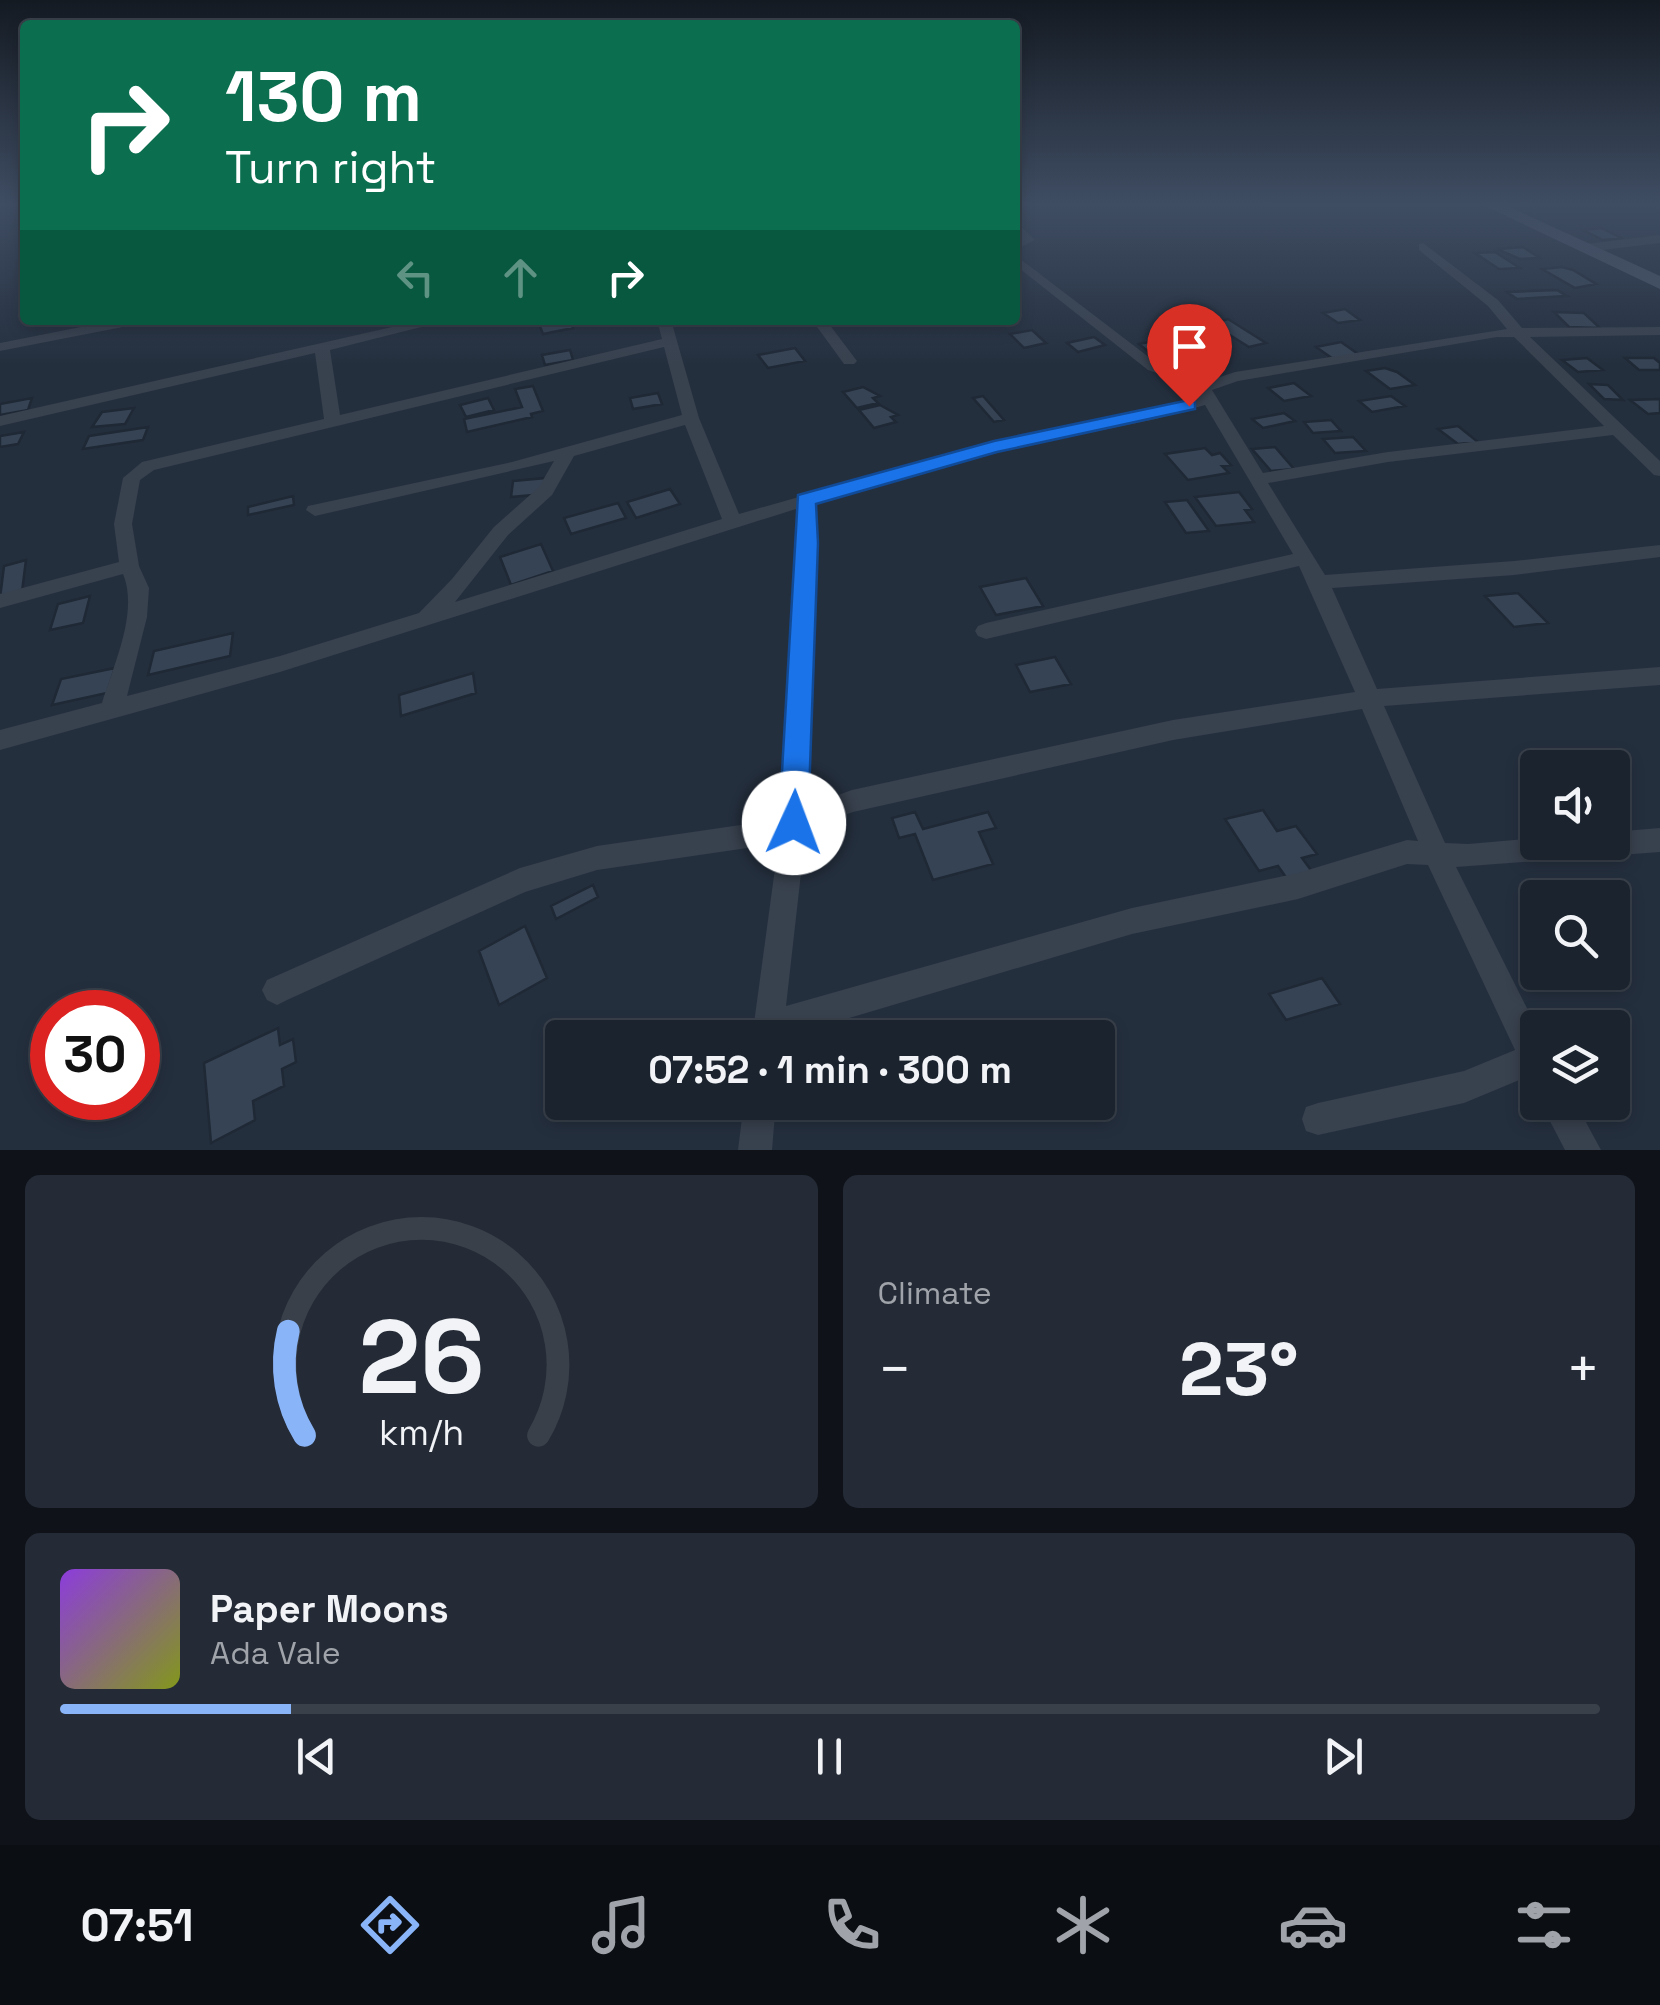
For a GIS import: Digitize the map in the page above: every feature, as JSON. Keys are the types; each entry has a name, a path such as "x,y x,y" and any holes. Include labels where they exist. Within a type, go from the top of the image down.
{"main road":[{"path":"1606,258 1660,283"}],"street":[{"path":"1436,258 1493,303 1516,331 1660,471"},
{"path":"1020,263 1153,367 1207,393 1319,582 1436,851 1520,1027"},
{"path":"0,347 112,325"},
{"path":"0,420 421,325"},
{"path":"665,325 691,418 733,523"},
{"path":"823,325 849,361"},
{"path":"0,740 415,623 805,500 994,446 1156,414 1235,377 1371,357 1410,345 1516,331 1660,331"},
{"path":"112,710 137,617 138,588 129,566 123,524 132,478 148,466 668,342"},
{"path":"322,348 332,420"},
{"path":"315,510 566,454 691,418"},
{"path":"1258,479 1388,457 1618,429"},
{"path":"415,623 459,588 500,532 546,494 566,454"},
{"path":"769,1020 794,823 808,543 805,500"},
{"path":"1319,582 1514,568 1660,552"},
{"path":"986,631 1305,558"},
{"path":"0,601 129,566"},
{"path":"276,990 520,881 597,858 760,834 852,801 1155,734 1372,698 1660,676"},
{"path":"807,1020 1132,922 1298,886 1407,852 1468,856 1660,840"},
{"path":"1318,1119 1464,1087 1520,1067"},
{"path":"755,1150 758,1120"},
{"path":"1566,1120 1584,1150"}],"building":[{"path":"1482,258 1504,258 1520,268 1499,269"},
{"path":"1562,267 1596,284 1575,288 1542,269"},
{"path":"1557,290 1567,296 1517,299 1507,292"},
{"path":"1345,309 1360,320 1338,323 1323,313"},
{"path":"1554,312 1584,313 1600,328 1569,327"},
{"path":"1228,319 1266,343 1249,347 1212,324"},
{"path":"539,325 573,328 543,334"},
{"path":"1032,330 1046,343 1024,348 1010,334"},
{"path":"1183,335 1201,348 1155,357 1139,344"},
{"path":"1094,337 1105,345 1078,352 1067,343"},
{"path":"1341,342 1361,356 1336,361 1316,347"},
{"path":"795,348 805,361 768,368 758,355"},
{"path":"570,350 573,360 545,365 542,355"},
{"path":"1587,358 1603,370 1578,372 1562,360"},
{"path":"1625,358 1654,358 1660,363 1660,370 1639,370"},
{"path":"1385,368 1415,385 1390,389 1366,371"},
{"path":"1294,383 1311,396 1284,401 1268,388"},
{"path":"1589,384 1608,385 1623,400 1604,399"},
{"path":"533,386 543,411 467,432 464,419 522,407 515,389"},
{"path":"863,387 880,396 873,398 878,403 857,408 843,392"},
{"path":"658,393 662,404 633,409 630,398"},
{"path":"983,396 1004,420 994,422 973,398"},
{"path":"1391,396 1405,406 1372,412 1359,401"},
{"path":"32,398 28,410 0,415 0,404"},
{"path":"488,398 494,410 466,417 460,405"},
{"path":"1660,399 1660,413 1648,414 1630,400"},
{"path":"880,405 898,415 891,417 896,422 874,428 859,410"},
{"path":"134,408 125,424 92,427 102,412"},
{"path":"1284,413 1295,421 1263,428 1252,419"},
{"path":"1331,420 1341,431 1313,433 1304,422"},
{"path":"1458,426 1478,442 1458,444 1438,429"},
{"path":"148,427 143,440 83,449 89,436"},
{"path":"24,432 18,444 0,447 0,436"},
{"path":"1353,437 1366,451 1335,453 1323,439"},
{"path":"1275,447 1294,469 1271,471 1252,449"},
{"path":"1205,448 1212,455 1220,453 1231,465 1222,466 1229,473 1188,480 1165,454"},
{"path":"546,478 544,494 511,497 513,481"},
{"path":"670,489 680,504 636,518 627,502"},
{"path":"1239,492 1252,509 1245,510 1254,522 1216,526 1195,497"},
{"path":"293,496 294,505 248,515 248,507"},
{"path":"1187,500 1209,531 1186,533 1165,502"},
{"path":"618,503 626,518 571,534 564,518"},
{"path":"541,544 553,571 511,585 500,557"},
{"path":"26,560 22,592 0,598 4,566"},
{"path":"1026,578 1043,606 996,615 980,587"},
{"path":"1518,593 1548,623 1514,627 1485,596"},
{"path":"90,596 83,623 50,630 58,604"},
{"path":"233,633 230,656 148,675 154,651"},
{"path":"1055,657 1071,684 1030,692 1016,665"},
{"path":"115,668 107,693 52,705 61,679"},
{"path":"473,673 476,693 401,716 399,695"},
{"path":"1263,810 1277,831 1296,826 1317,854 1302,858 1316,877 1290,883 1278,866 1259,871 1225,819"},
{"path":"915,812 923,829 988,812 996,828 979,832 993,864 933,880 915,834 899,838 892,818"},
{"path":"593,885 598,897 556,919 551,906"},
{"path":"525,926 547,978 499,1005 479,951"},
{"path":"1322,978 1340,1004 1286,1020 1269,994"},
{"path":"278,1028 280,1045 293,1039 296,1062 282,1069 284,1086 253,1101 255,1120 211,1143 204,1063"}],"route":[{"path":"794,823 808,543 805,500 994,446 1189,406"}]}
